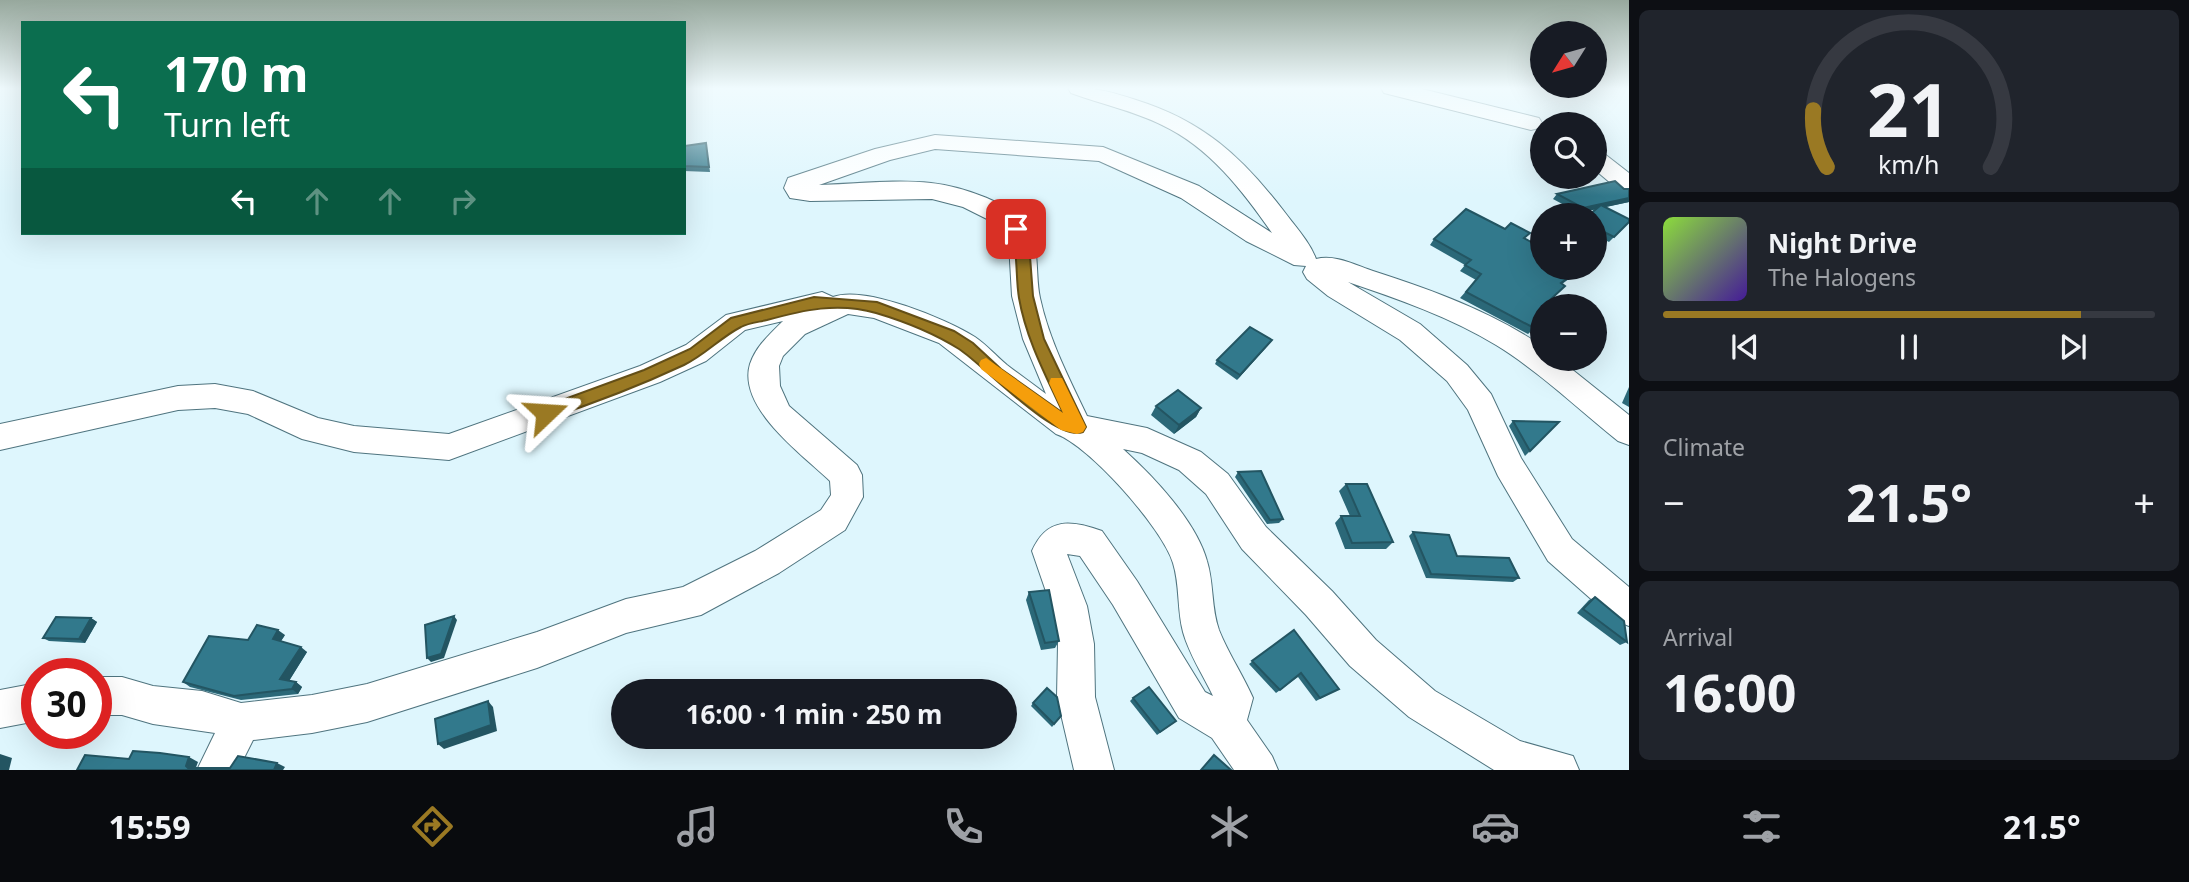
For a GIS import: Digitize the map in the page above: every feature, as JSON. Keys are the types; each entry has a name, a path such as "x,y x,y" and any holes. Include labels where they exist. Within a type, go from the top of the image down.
{"street":[{"path":"1177,124 1231,165 1265,203 1316,272 1338,289 1410,332 1457,373 1480,403 1509,466 1560,550 1629,609"},
{"path":"1226,724 1234,698 1201,632 1190,560 1169,522 1136,483 1077,427 1037,339 1026,296 1022,243 1016,229 998,214 971,201 932,191 810,193 799,192 797,184 883,154 935,142 1103,154 1190,192 1255,235 1311,262 1438,304 1488,327 1528,351 1629,432"},
{"path":"1607,167 1629,185"},
{"path":"0,437 177,398 215,396 253,403 313,430 354,439 449,447 650,374 695,353 737,322 814,302 877,308 949,335 1067,425 1147,441 1190,461 1217,484 1254,538 1319,603 1363,653 1422,704 1513,759 1559,770"},
{"path":"112,696 122,696 153,705 202,710 241,722 312,714 367,703 537,650 626,616 688,603 767,562 834,520 847,497 846,475 778,414 765,386 764,366 772,349 795,327 845,303"},
{"path":"1094,770 1076,697 1076,644 1069,606 1049,551 1060,538 1090,542 1125,593 1192,705 1226,724 1258,770"},
{"path":"0,709 21,705"},
{"path":"217,770 241,722"}],"building":[{"path":"706,143 709,167 686,166 686,146"},
{"path":"1615,181 1624,189 1629,189 1629,198 1606,203 1574,203 1557,194 1579,189 1607,189 1607,183"},
{"path":"1607,208 1629,219 1614,237 1607,234"},
{"path":"1466,209 1505,229 1511,223 1530,233 1524,238 1530,241 1530,280 1565,280 1561,283 1565,286 1556,294 1530,294 1530,326 1466,292 1481,274 1465,265 1471,260 1434,239"},
{"path":"1250,327 1272,340 1240,375 1217,360"},
{"path":"1178,390 1201,408 1179,425 1156,406"},
{"path":"1513,421 1559,422 1530,451"},
{"path":"1261,471 1283,519 1270,520 1238,472"},
{"path":"1346,484 1367,484 1393,542 1352,543 1341,516 1360,516"},
{"path":"1413,532 1449,535 1457,556 1509,558 1519,578 1431,574"},
{"path":"1049,590 1059,641 1045,643 1029,592"},
{"path":"1595,597 1624,621 1627,642 1583,609"},
{"path":"454,616 441,654 427,658 425,625"},
{"path":"56,617 91,618 79,639 43,638"},
{"path":"257,625 278,630 273,639 301,647 280,679 296,682 292,689 234,696 183,682 209,636 248,640"},
{"path":"1294,630 1339,689 1320,698 1301,673 1280,690 1252,661"},
{"path":"1149,687 1176,721 1160,732 1133,698"},
{"path":"1047,688 1057,697 1061,716 1054,724 1033,703"},
{"path":"488,701 491,725 438,744 435,719"},
{"path":"133,751 189,757 186,766 188,768 230,768 238,756 277,763 274,770 77,770 85,755 129,759"},
{"path":"1214,755 1231,770 1201,770"}],"slow traffic":[{"path":"986,364 1067,425 1077,427 1057,383"}],"route":[{"path":"546,413 650,374 695,353 737,322 814,302 877,308 949,335 1067,425 1077,427 1037,339 1026,296 1022,243 1016,229"}]}
